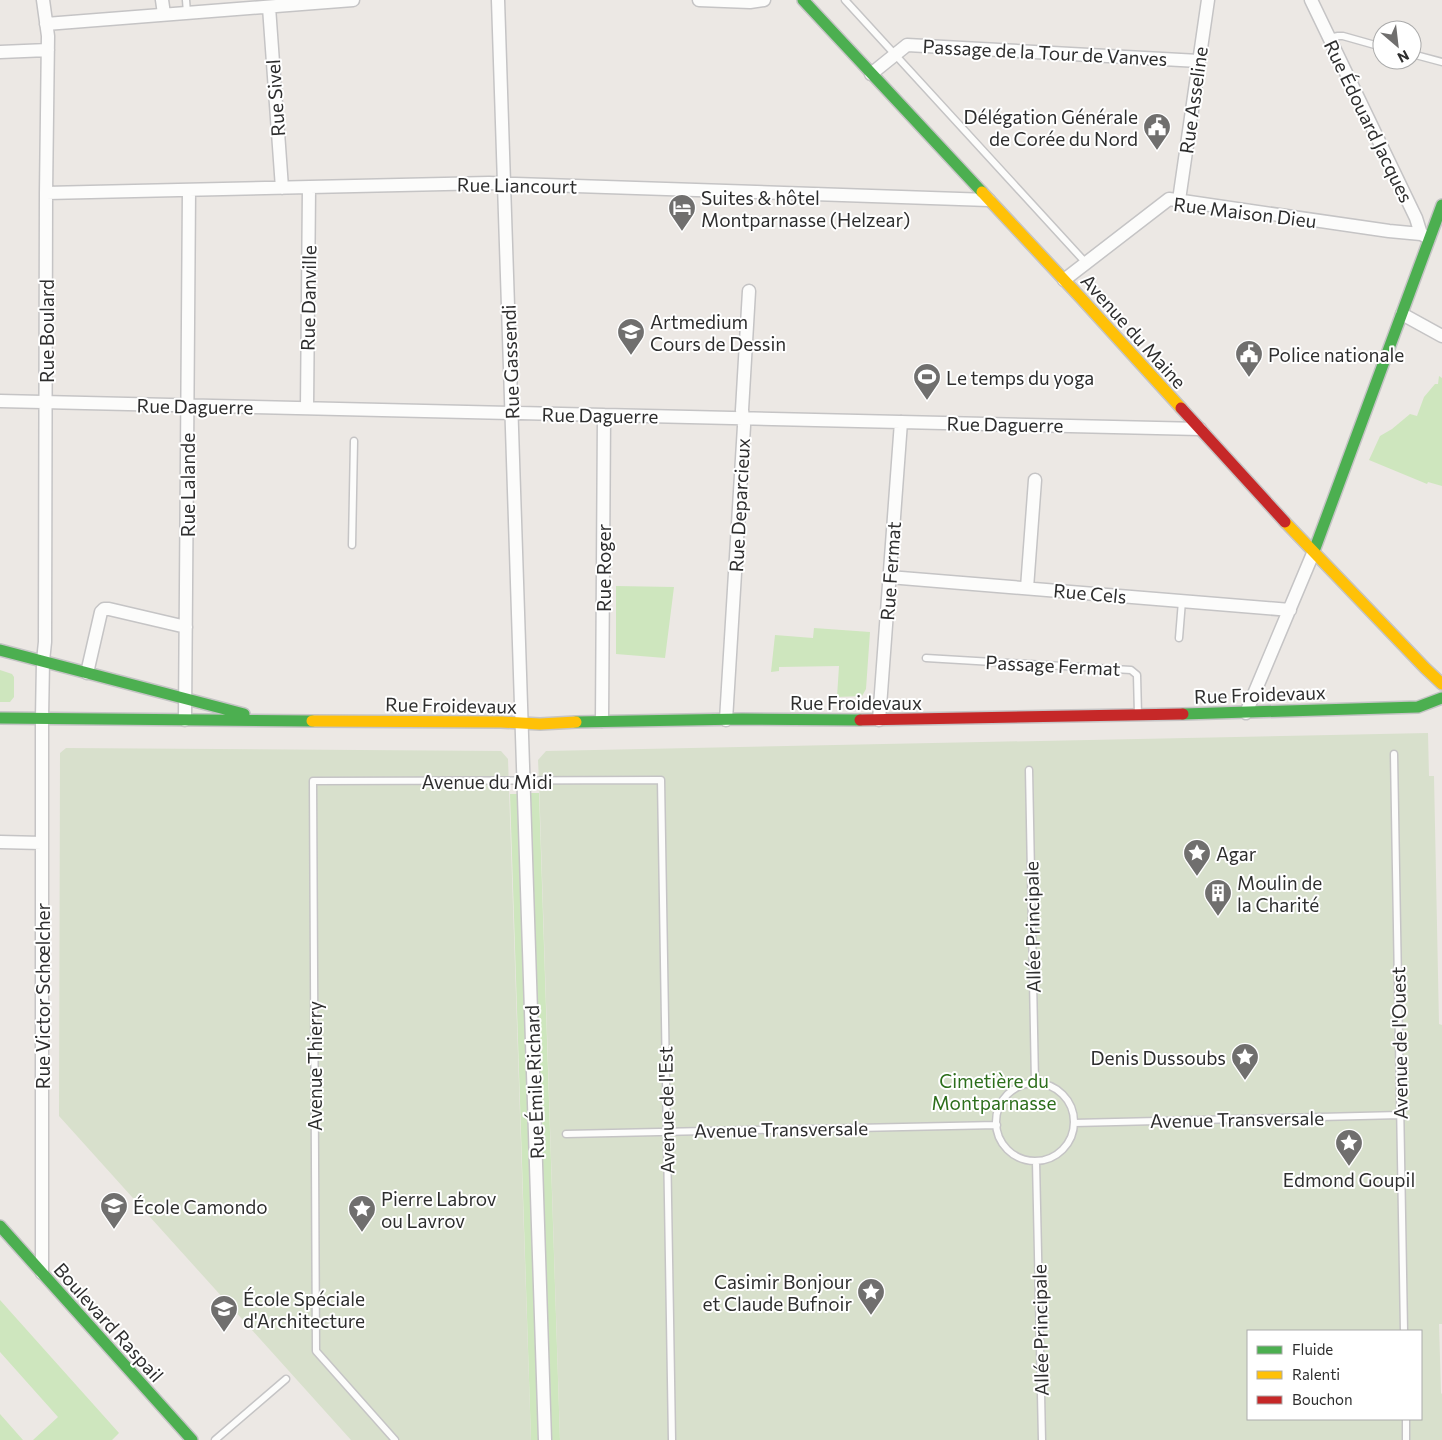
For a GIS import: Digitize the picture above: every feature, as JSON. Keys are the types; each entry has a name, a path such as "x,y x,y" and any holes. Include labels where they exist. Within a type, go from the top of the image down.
{"main road":[{"name":"Avenue du Maine","path":"803,0 1064,280 1265,501 1442,684"},
{"path":"1314,551 1402,314 1425,236 1442,207"},
{"name":"Rue Froidevaux","path":"0,650 268,720"},
{"name":"Rue Froidevaux","path":"0,718 501,722 522,724 602,721 880,720 1246,713 1418,707 1442,698"},
{"name":"Boulevard Raspail","path":"0,1226 192,1440"}],"street":[{"name":"Rue Boulard","path":"42,718 45,642 48,50 43,0"},
{"path":"162,0 164,14"},
{"path":"46,24 164,14 186,6 268,7 351,0"},
{"name":"Rue Gassendi","path":"498,0 522,724"},
{"path":"699,0 750,2 764,0"},
{"name":"Rue Asseline","path":"1179,200 1208,0"},
{"name":"Rue Édouard Jacques","path":"1311,0 1425,236"},
{"name":"Rue Sivel","path":"268,7 282,188"},
{"name":"Passage de la Tour de Vanves","path":"871,74 907,45 1199,61"},
{"path":"0,52 48,50"},
{"name":"Rue Liancourt","path":"46,193 489,183 989,200"},
{"name":"Rue Danville","path":"307,408 309,188"},
{"name":"Rue Lalande","path":"185,720 189,190"},
{"name":"Rue Maison Dieu","path":"1064,280 1169,199 1425,236"},
{"name":"Rue Deparcieux","path":"726,720 750,291"},
{"path":"1402,314 1442,336"},
{"name":"Rue Daguerre","path":"0,401 1200,429"},
{"name":"Rue Roger","path":"602,721 604,414"},
{"name":"Rue Fermat","path":"880,720 901,422"},
{"path":"1027,588 1035,480"},
{"path":"1246,713 1314,551"},
{"name":"Rue Cels","path":"890,577 1290,610"},
{"path":"87,673 101,612 104,609 186,627"},
{"name":"Rue Victor Schœlcher","path":"42,718 42,1273"},
{"name":"Rue Émile Richard","path":"522,724 545,1440"},
{"path":"0,842 42,843"}],"lane":[{"name":"Avenue du Maine","path":"845,0 1086,263"},
{"path":"1329,38 1343,36 1372,43"},
{"path":"1422,57 1442,62"},
{"path":"352,545 354,441"},
{"path":"1179,638 1182,602"},
{"name":"Passage Fermat","path":"926,658 1131,670 1137,675 1138,715"},
{"name":"Avenue de l'Ouest","path":"1394,754 1404,1330"},
{"name":"Allée Principale","path":"1029,770 1035,1083"},
{"name":"Avenue du Midi","path":"313,781 661,780"},
{"name":"Avenue de l'Est","path":"661,780 672,1440"},
{"name":"Avenue Thierry","path":"313,781 316,1351 395,1440"},
{"path":"1035,1083 1044,1084 1063,1095 1070,1105 1074,1123 1068,1143 1061,1151 1053,1157 1036,1161 1015,1155 1007,1149 998,1134 997,1116 999,1107 1007,1096 1018,1087 1035,1083"},
{"name":"Avenue Transversale","path":"1074,1123 1400,1115"},
{"name":"Avenue Transversale","path":"566,1134 997,1125"},
{"name":"Allée Principale","path":"1036,1161 1042,1440"},
{"path":"216,1440 286,1379"},
{"path":"1406,1420 1406,1440"}],"green space":[{"path":"1439,376 1442,378 1442,486 1428,482 1427,484 1369,460 1380,436 1410,414 1417,416 1424,397 1435,384 1438,384"},
{"path":"616,586 674,587 665,658 616,654"},
{"path":"814,628 870,632 866,689 862,696 837,697 839,666 779,667 779,671 771,672 775,635 813,638"},
{"path":"0,670 12,674 14,677 14,697 10,702 0,702"},
{"name":"Cimetière du Montparnasse","path":"1428,733 1429,776 1434,776 1439,1024 1442,1025 1442,1324 1439,1324 1442,1440 560,1440 538,760 546,751"},
{"path":"66,748 501,751 508,759 531,1440 351,1440 59,1116 60,753"},
{"path":"530,793 539,793 560,1440 551,1440"},
{"path":"510,794 518,794 539,1440 531,1440"},
{"path":"0,1300 119,1433 112,1440 33,1440 58,1417 0,1352"},
{"path":"0,1414 23,1440 0,1440"}],"traffic: fast":[{"path":"803,0 982,192"},
{"path":"1314,551 1442,205"},
{"path":"0,650 244,714"},
{"path":"1183,714 1418,707 1442,698"},
{"path":"0,718 312,721"},
{"path":"576,722 742,719 860,720"},
{"path":"0,1226 192,1440"}],"traffic: slow":[{"path":"982,192 1181,408"},
{"path":"1285,522 1442,684"},
{"path":"312,721 540,724 576,722"}],"traffic: jam":[{"path":"1181,408 1285,522"},
{"path":"860,720 1183,714"}],"place":[{"name":"Délégation Générale de Corée du Nord","path":"1157,151"},
{"name":"Suites & hôtel Montparnasse (Helzear)","path":"682,232"},
{"name":"Artmedium Cours de Dessin","path":"631,356"},
{"name":"Police nationale","path":"1249,378"},
{"name":"Le temps du yoga","path":"927,401"},
{"name":"Agar","path":"1197,877"},
{"name":"Moulin de la Charité","path":"1218,917"},
{"name":"Denis Dussoubs","path":"1245,1081"},
{"name":"Edmond Goupil","path":"1349,1167"},
{"name":"École Camondo","path":"114,1230"},
{"name":"Pierre Labrov ou Lavrov","path":"362,1233"},
{"name":"Casimir Bonjour et Claude Bufnoir","path":"871,1316"},
{"name":"École Spéciale d'Architecture","path":"224,1333"}]}
